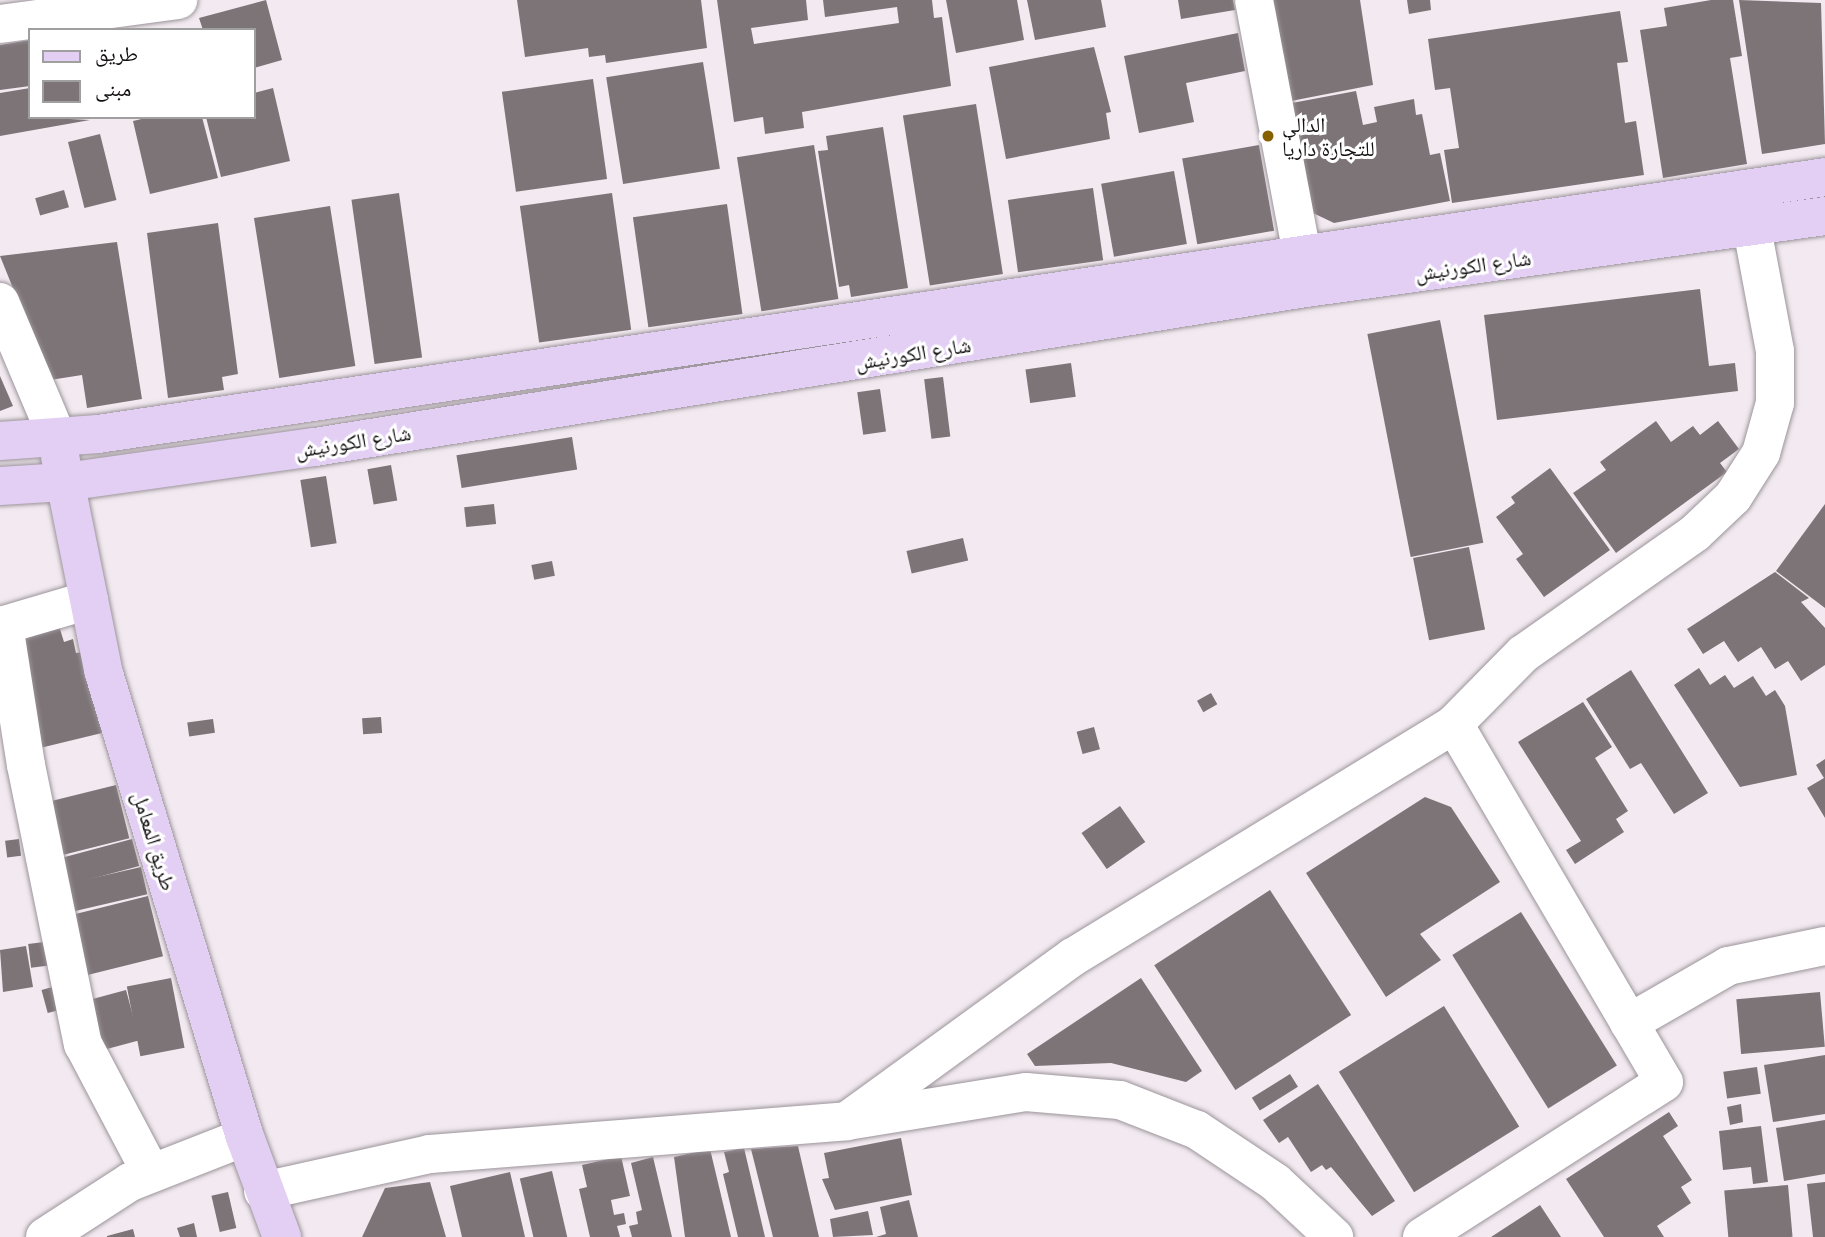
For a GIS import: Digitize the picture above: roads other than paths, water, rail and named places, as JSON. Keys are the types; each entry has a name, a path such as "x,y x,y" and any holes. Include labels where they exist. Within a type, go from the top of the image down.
{"main road":[{"name":"شارع الكورنيش","path":"0,441 57,437 1825,177"},
{"name":"شارع الكورنيش","path":"0,486 65,482 1299,289 1825,216"},
{"name":"طريق المعامل","path":"57,437 103,670 245,1137 282,1237"}],"street":[{"path":"0,24 178,0"},
{"path":"1254,0 1302,254"},
{"path":"846,1121 1073,957 1454,724 1523,654 1695,533 1733,497 1761,453 1775,403 1776,351 1752,228"},
{"path":"0,302 57,437"},
{"path":"89,600 4,625 26,765 83,1044 151,1173"},
{"path":"1422,1237 1664,1082 1454,724"},
{"path":"1629,1023 1728,966 1825,946"},
{"path":"263,1191 430,1154 846,1121 1026,1092 1120,1100 1197,1129 1275,1182 1334,1237"},
{"path":"45,1237 151,1173 245,1137"}],"place":[{"name":"الدالي للتجارة داريا","path":"1268,136"}]}
